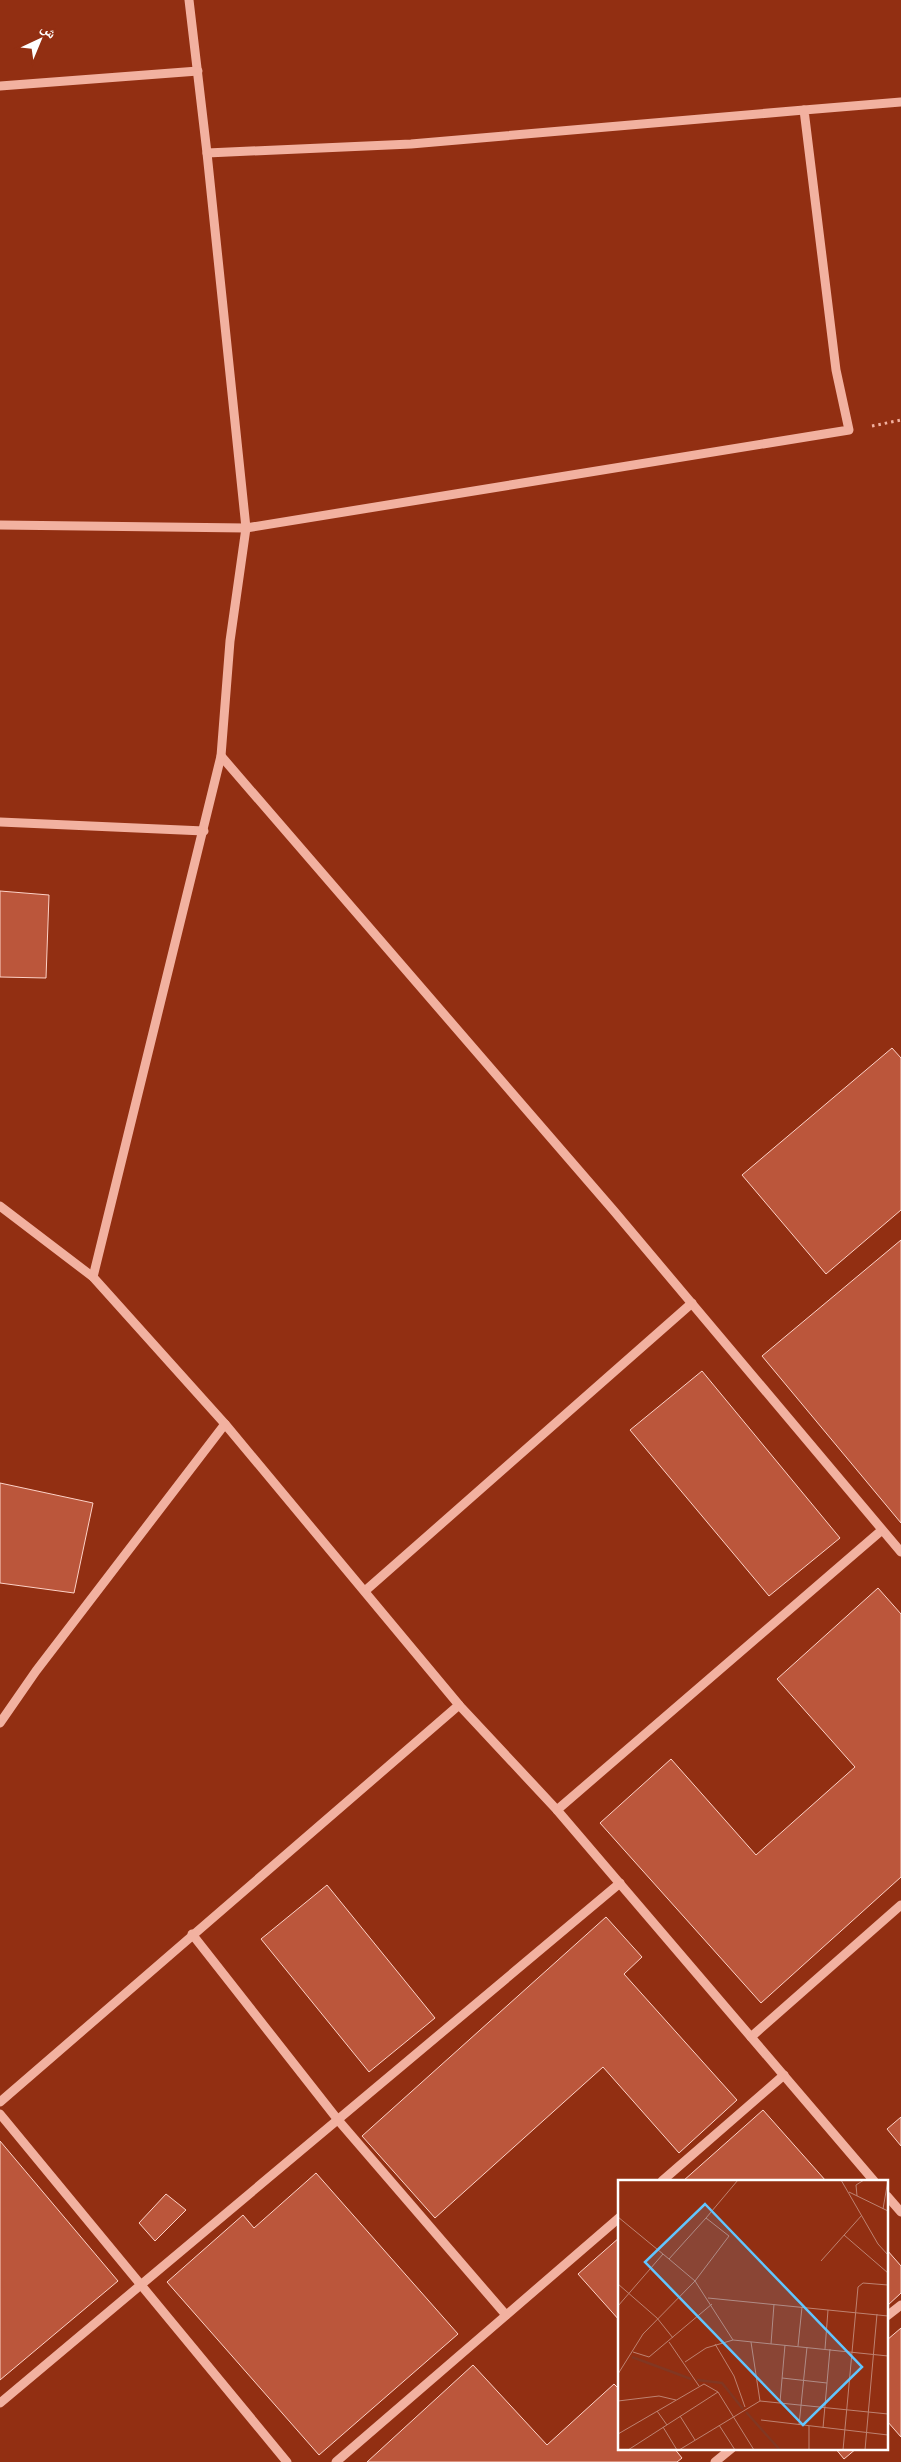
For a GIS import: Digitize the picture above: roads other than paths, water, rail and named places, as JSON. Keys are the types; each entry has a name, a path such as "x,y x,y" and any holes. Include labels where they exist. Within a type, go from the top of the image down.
{"street":[{"path":"93,1277 221,756 230,641 246,528 189,0"},
{"path":"0,86 198,71"},
{"path":"207,154 411,144 901,102"},
{"path":"0,525 246,528 849,430 836,370 804,110"},
{"path":"221,756 692,1303 901,1552"},
{"path":"0,822 204,831"},
{"path":"0,1206 93,1277 225,1424 460,1705 557,1810 873,2180"},
{"path":"365,1591 692,1303"},
{"path":"0,1724 36,1671 225,1424"},
{"path":"557,1810 882,1530"},
{"path":"0,2102 192,1934 460,1705"},
{"path":"0,2403 142,2286 620,1883"},
{"path":"752,2037 901,1905"},
{"path":"192,1934 338,2120 506,2315"},
{"path":"663,2180 784,2075"},
{"path":"0,2114 287,2462"},
{"path":"888,2197 901,2212"},
{"path":"336,2462 618,2219"},
{"path":"888,2315 901,2305"},
{"path":"716,2462 730,2450"}]}
